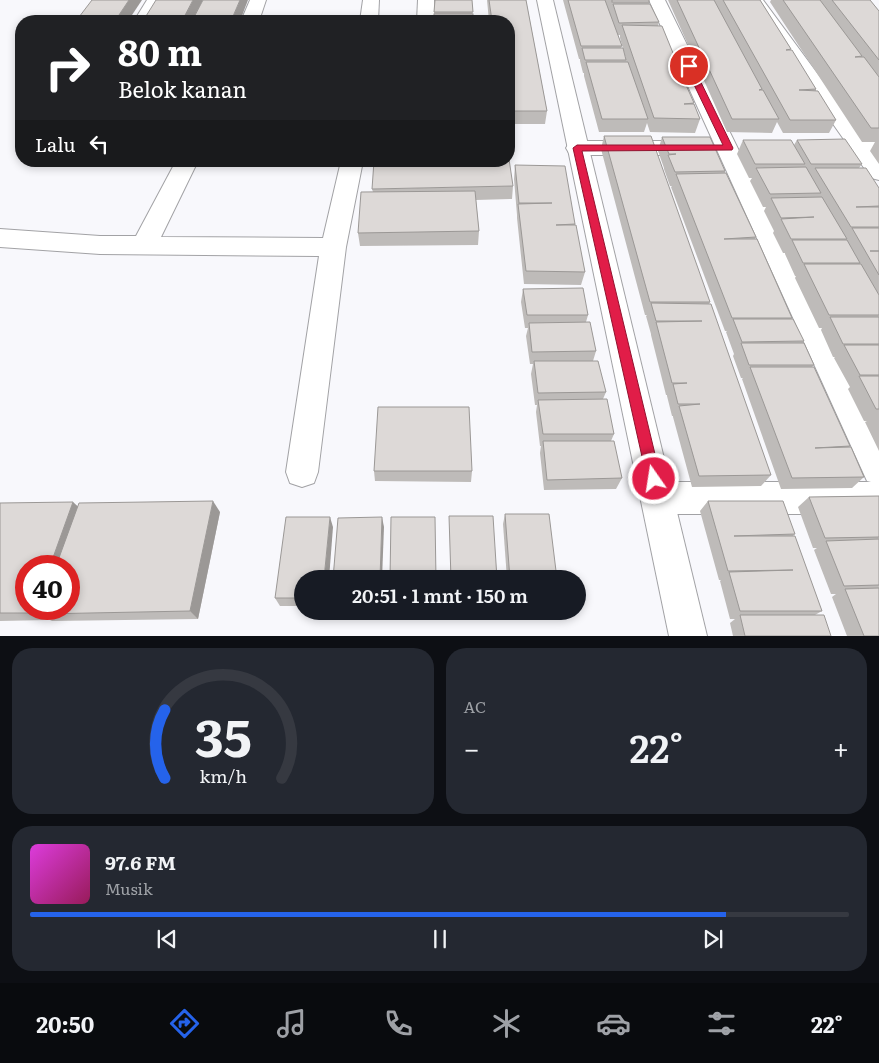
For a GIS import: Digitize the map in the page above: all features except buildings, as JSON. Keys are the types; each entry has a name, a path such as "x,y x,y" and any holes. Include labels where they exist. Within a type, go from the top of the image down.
{"street":[{"path":"146,15 155,0"},
{"path":"252,15 258,0"},
{"path":"370,15 371,0"},
{"path":"426,0 426,15"},
{"path":"545,0 688,636"},
{"path":"657,0 738,148 879,470"},
{"path":"754,0 871,148 879,172"},
{"path":"577,148 738,148"},
{"path":"795,148 871,148"},
{"path":"144,246 184,167"},
{"path":"302,472 333,247 351,167"},
{"path":"0,238 144,246 333,247"},
{"path":"658,498 879,498"}],"route":[{"path":"654,479 577,148 728,148 689,66"}]}
